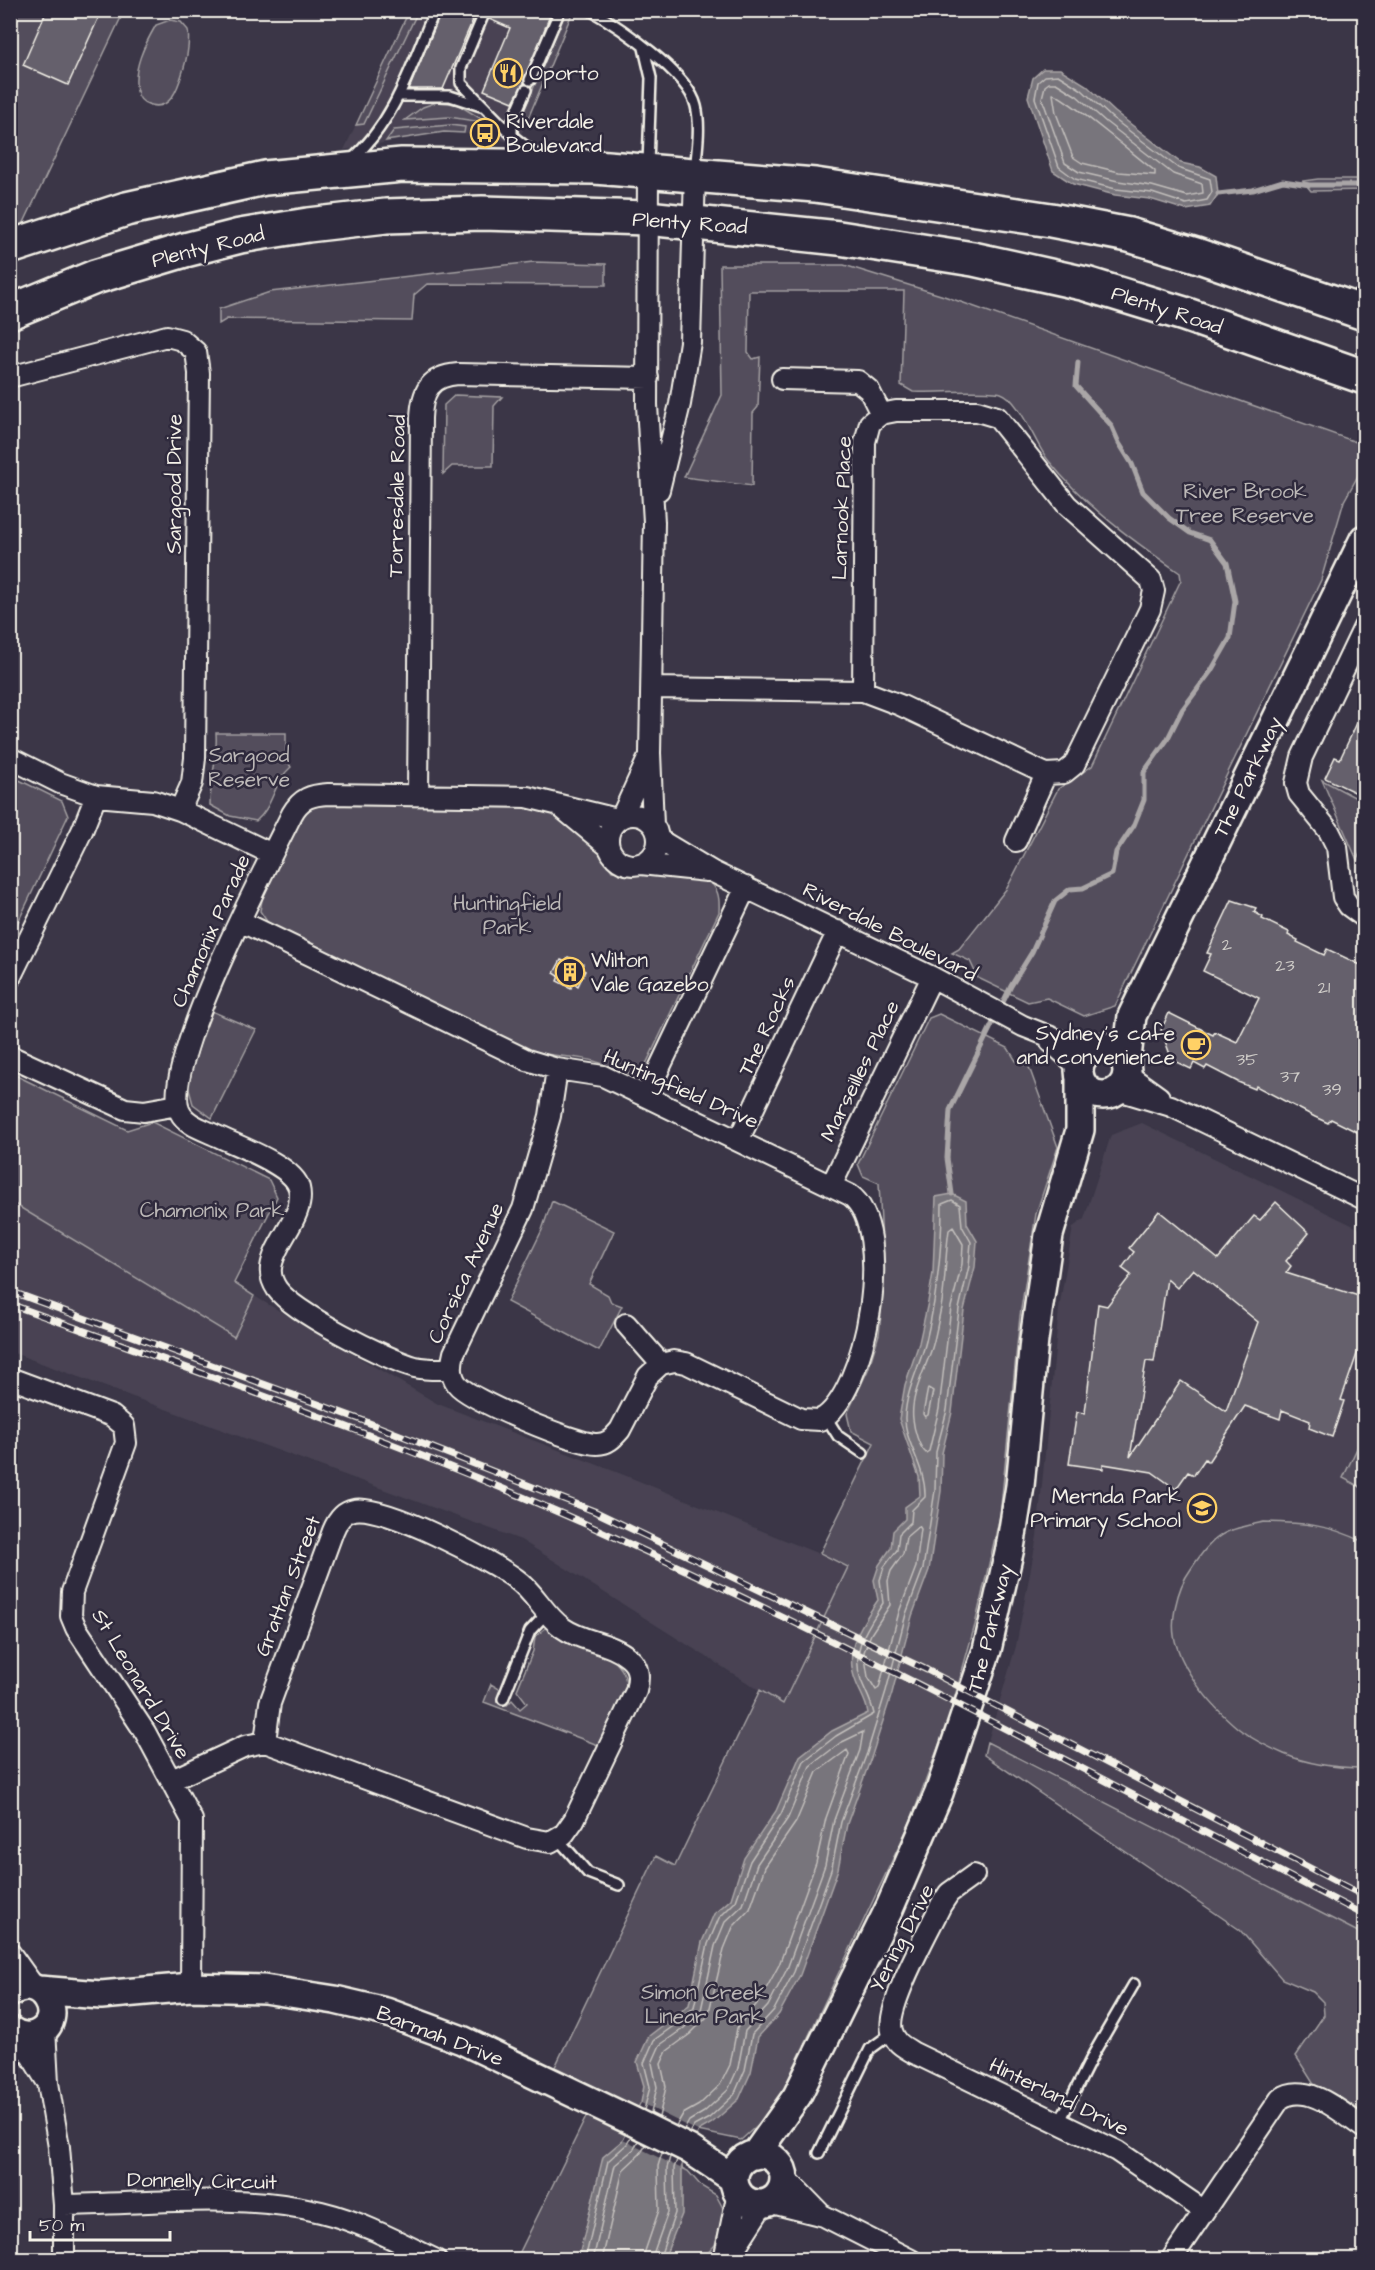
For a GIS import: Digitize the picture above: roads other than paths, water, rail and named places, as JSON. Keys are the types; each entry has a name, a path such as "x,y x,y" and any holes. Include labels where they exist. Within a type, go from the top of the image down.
{"highway":[{"path":"10,248 126,208 265,178 340,169 402,165 557,166 763,179 890,195 1051,220 1129,235 1196,255 1365,313"},
{"name":"Plenty Road","path":"10,312 95,277 185,250 240,236 297,227 386,216 482,213 647,218 839,238 973,260 1086,284 1194,318 1365,377"}],"street":[{"path":"648,172 648,378 654,522 650,753 656,832 654,854 641,864 625,864 612,854 608,846 609,833 640,780 650,753"},
{"path":"654,522 665,460 681,404 690,342 695,174"},
{"name":"Sargood Drive","path":"10,377 167,336 182,340 196,352 199,373 195,758 192,783 180,810"},
{"name":"Torresdale Road","path":"418,795 421,418 422,401 426,389 439,377 458,374 648,378"},
{"path":"652,688 862,691 900,705 1046,774 1064,773 1078,758 1150,609 1154,591 1151,580 1076,514 997,417 977,411 896,411 881,414 869,390 858,381 782,379"},
{"name":"Larnook Place","path":"862,691 865,442 870,423 881,414"},
{"name":"The Parkway","path":"1080,1130 1120,1081 1132,1016 1365,539"},
{"path":"1365,627 1302,757 1296,783 1299,794 1329,831 1336,847 1343,897 1349,906 1365,917"},
{"path":"10,758 60,783 96,796 153,801 180,810 272,854"},
{"path":"1016,841 1046,774"},
{"name":"Chamonix Parade","path":"178,1105 178,1089 199,1012 272,854 297,805 308,797 328,794 520,796 619,819"},
{"path":"10,978 82,831 96,796"},
{"name":"Chamonix Parade","path":"558,804 608,846"},
{"path":"619,819 635,815 656,832"},
{"name":"Riverdale Boulevard","path":"656,832 713,872 932,977 968,999 1086,1061"},
{"name":"Riverdale Boulevard","path":"641,864 713,872"},
{"path":"646,1096 746,887"},
{"name":"Huntingfield Drive","path":"240,921 527,1060 557,1069 594,1073 646,1096 858,1201 863,1209 870,1240 873,1282 866,1335 857,1363 837,1407 826,1417"},
{"name":"The Rocks","path":"738,1141 838,931"},
{"name":"Marseilles Place","path":"831,1186 932,977"},
{"name":"The Parkway","path":"782,2171 783,2143 797,2096 917,1847 963,1729 987,1650 1010,1548 1020,1486 1034,1340 1049,1235 1080,1130 1086,1061 1132,1016"},
{"path":"1112,1048 1123,1058 1120,1081 1095,1093 1083,1084 1086,1061 1112,1048"},
{"path":"10,1056 125,1109 144,1111 178,1105 180,1113 189,1122 288,1171 297,1180 300,1203 271,1268 272,1281 282,1295 318,1320 406,1363 424,1368 451,1369"},
{"name":"Corsica Avenue","path":"557,1069 550,1116 523,1209 454,1353 451,1369 457,1384 470,1394 534,1424 594,1444 607,1442 614,1437 628,1417 648,1376 661,1364"},
{"path":"1120,1081 1365,1199"},
{"path":"626,1324 661,1364 674,1361 686,1364 801,1419 814,1421 826,1417"},
{"name":"St Leonard Drive","path":"10,1378 112,1416 124,1426 126,1443 72,1592 71,1616 76,1628 120,1691 185,1803 193,1831 191,1987"},
{"name":"Grattan Street","path":"265,1742 270,1703 333,1531 340,1517 353,1510 370,1510 465,1548 517,1579 547,1614 565,1630 629,1658 635,1665 639,1681 574,1820 558,1839"},
{"path":"172,1780 245,1746 265,1742 527,1838 543,1842 558,1839"},
{"name":"Yering Drive","path":"892,2033 891,2015 895,2002 941,1905 949,1893 974,1875"},
{"path":"10,1953 28,1990 45,1995 51,2009 47,2026 48,2083 59,2146 64,2205 64,2259"},
{"name":"Barmah Drive","path":"28,1990 102,1995 191,1987 293,1992 386,2012 462,2040 689,2149 736,2186"},
{"name":"Barmah Drive","path":"13,2033 33,2036 102,1995"},
{"path":"13,2033 48,2083"},
{"name":"Hinterland Drive","path":"892,2033 901,2045 914,2053 1117,2151 1203,2210"},
{"path":"1171,2259 1280,2099 1297,2093 1318,2098 1365,2128"},
{"name":"The Parkway","path":"753,2155 797,2096"},
{"name":"Barmah Drive","path":"689,2149 753,2155"},
{"path":"726,2259 739,2165 753,2155 769,2157 824,2216"},
{"path":"726,2259 766,2203 780,2191 782,2171"},
{"path":"736,2186 749,2202 766,2203 824,2216 911,2259"},
{"name":"Donnelly Circuit","path":"64,2205 248,2202 289,2206 347,2220 436,2259"}],"lane":[{"path":"340,169 372,139 398,96 435,10"},
{"path":"530,80 560,10"},
{"path":"590,10 670,68 692,94 698,116 695,174"},
{"path":"483,16 460,74 465,87 532,153 557,166"},
{"path":"644,48 649,64 652,94 648,172"},
{"path":"512,135 512,122 526,90"},
{"path":"398,96 450,96 474,103 489,112"},
{"path":"826,1417 838,1436 863,1453"},
{"path":"503,1700 530,1631 547,1614"},
{"path":"558,1839 588,1873 619,1885"},
{"path":"1059,2123 1098,2046 1134,1984"},
{"path":"819,2153 870,2049 892,2033"}],"water":[{"path":"1043,69 1060,69 1086,85 1115,112 1181,163 1200,167 1216,176 1218,194 1210,206 1186,210 1150,199 1115,195 1073,184 1053,171 1028,97 1033,78"},
{"path":"952,1194 966,1201 967,1224 977,1241 975,1267 964,1310 952,1412 942,1453 941,1491 929,1570 912,1616 892,1693 872,1755 847,1824 838,1869 800,1975 779,2014 758,2037 751,2072 739,2099 712,2123 698,2131 682,2163 682,2214 664,2259 578,2260 603,2157 623,2140 641,2103 644,2086 637,2062 649,2036 689,2005 702,1942 714,1914 731,1899 744,1858 776,1811 800,1756 832,1731 868,1713 852,1671 851,1660 855,1639 878,1600 874,1580 879,1565 891,1548 893,1531 905,1519 905,1507 920,1496 919,1477 899,1419 905,1385 919,1343 933,1273 936,1197"}],"waterway":[{"path":"1218,194 1253,190 1283,181 1310,185 1364,185"},
{"path":"952,1194 947,1158 950,1110 1011,986 1032,952 1055,901 1070,889 1083,888 1112,874 1116,852 1134,825 1144,800 1144,772 1167,740 1182,710 1211,671 1230,638 1235,601 1227,563 1210,540 1190,533 1169,518 1143,492 1132,464 1111,425 1076,386 1078,362"}],"railway":[{"path":"10,1291 359,1419 594,1511 927,1670 1364,1896"},
{"path":"10,1304 375,1438 590,1526 786,1618 1364,1915"}],"place":[{"name":"Oporto","path":"508,73"},
{"name":"Riverdale Boulevard","path":"485,133"},
{"name":"Wilton Vale Gazebo","path":"570,972"},
{"name":"Sydney's cafe and convenience","path":"1196,1045"},
{"name":"Mernda Park Primary School","path":"1202,1508"}],"park label":[{"name":"River Brook Tree Reserve","path":"1245,503"},
{"name":"Sargood Reserve","path":"249,767"},
{"name":"Huntingfield Park","path":"507,915"},
{"name":"Chamonix Park","path":"212,1210"},
{"name":"Simon Creek Linear Park","path":"704,2004"}]}
